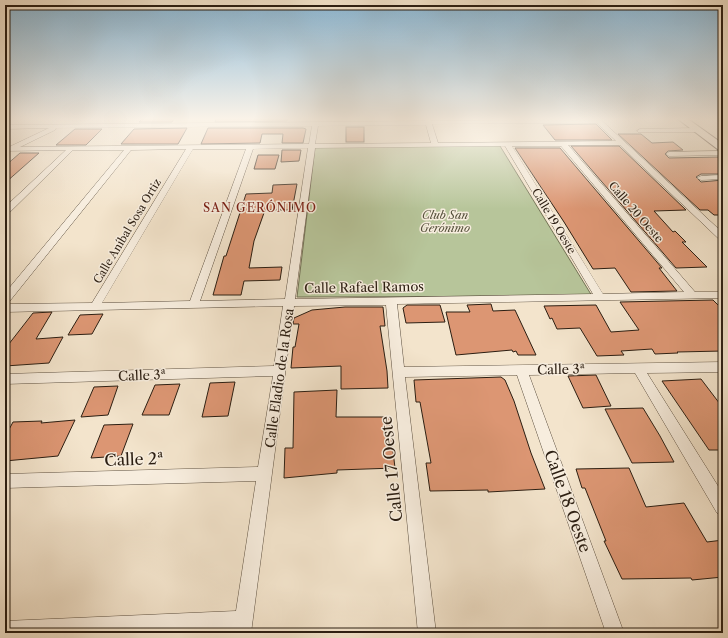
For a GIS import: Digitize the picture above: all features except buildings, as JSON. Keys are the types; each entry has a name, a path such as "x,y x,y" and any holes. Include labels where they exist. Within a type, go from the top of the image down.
{"street":[{"path":"5,212 71,149"},
{"path":"6,150 84,149"},
{"path":"5,300 129,149"},
{"name":"Calle Aníbal Sosa Ortiz","path":"95,306 190,149"},
{"path":"194,304 249,149"},
{"name":"Calle Eladio de la Rosa","path":"243,627 312,149"},
{"name":"Calle 19 Oeste","path":"510,149 600,297"},
{"name":"Calle 20 Oeste","path":"567,149 693,296"},
{"path":"627,149 723,238"},
{"path":"669,154 723,153"},
{"path":"701,178 723,177"},
{"name":"Calle Rafael Ramos","path":"5,308 723,295"},
{"name":"Calle 17 Oeste","path":"391,301 427,633"},
{"name":"Calle 3ª","path":"399,372 723,367"},
{"path":"638,368 723,508"},
{"name":"Calle 18 Oeste","path":"521,370 615,633"},
{"name":"Calle 3ª","path":"5,379 280,371"},
{"name":"Calle 2ª","path":"5,481 265,474"},
{"path":"5,630 243,627"}],"green space":[{"name":"Club San Gerónimo","path":"315,149 502,149 592,296 297,297"}],"district":[{"name":"SAN GERÓNIMO","path":"260,207"}]}
